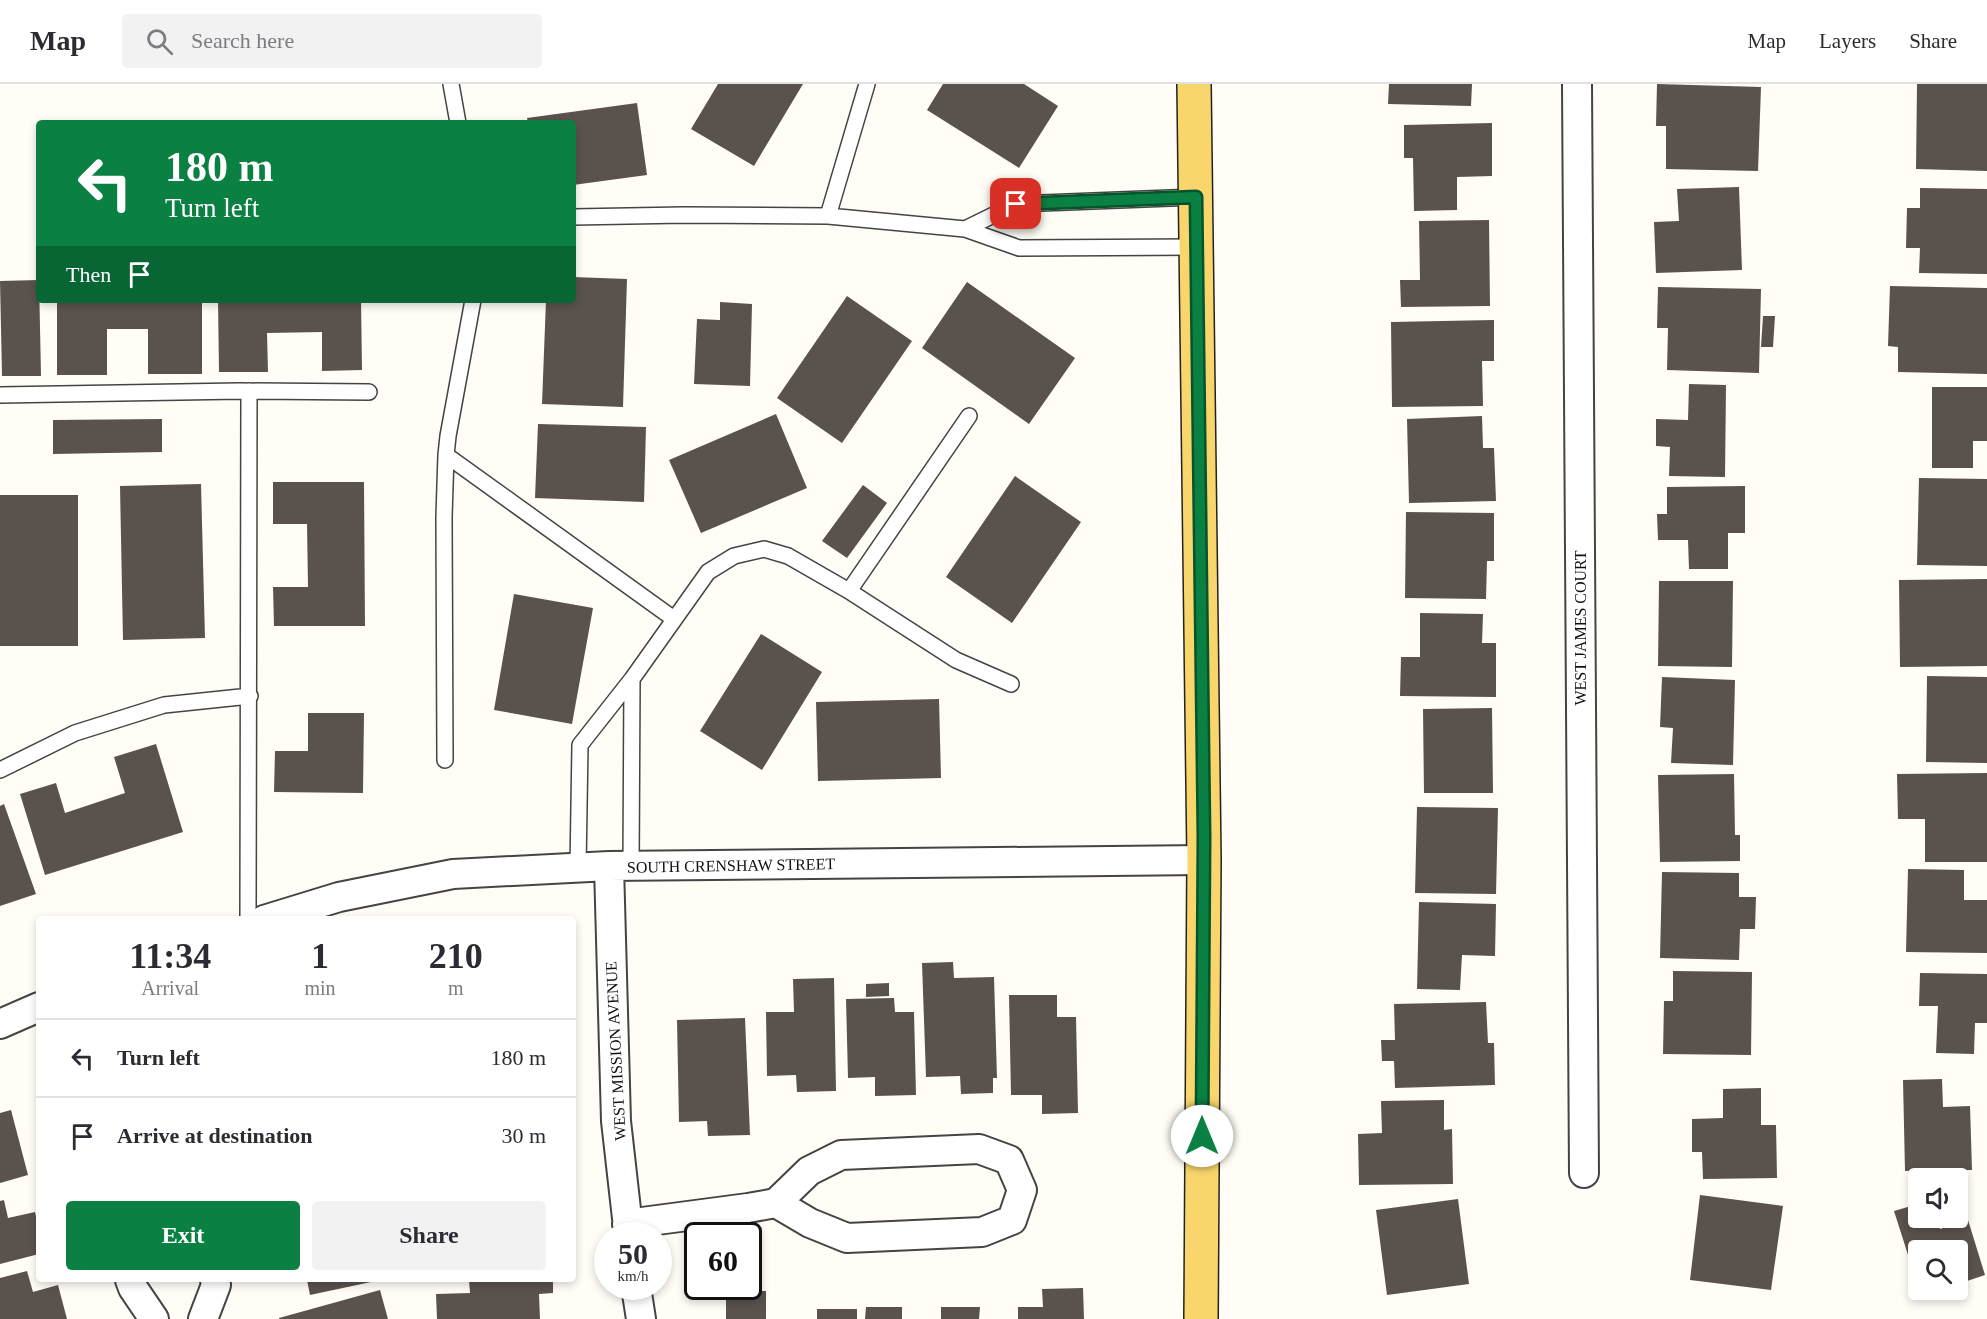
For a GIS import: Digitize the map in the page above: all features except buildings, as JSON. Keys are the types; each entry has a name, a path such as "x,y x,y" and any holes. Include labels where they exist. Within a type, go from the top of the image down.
{"main road":[{"path":"1194,84 1204,861 1201,1319"}],"street":[{"name":"WEST JAMES COURT","path":"1577,84 1584,1173"},
{"name":"SOUTH CRENSHAW STREET","path":"277,916 339,897 453,874 620,866 1204,861"},
{"name":"WEST MISSION AVENUE","path":"620,866 616,1121 627,1222"},
{"path":"0,1024 36,1008"},
{"path":"672,1222 776,1203 810,1171 841,1155 979,1149 1009,1160 1022,1190 1012,1220 981,1232 847,1238 810,1223 776,1203"},
{"path":"131,1282 154,1319"},
{"path":"203,1319 215,1282"},
{"path":"638,1300 641,1319"}],"lane":[{"path":"451,84 457,120"},
{"path":"828,216 867,84"},
{"path":"965,229 1016,204 1196,197"},
{"path":"576,217 828,216 965,229 1019,248 1197,247"},
{"path":"445,760 446,455 472,303"},
{"path":"248,916 249,391"},
{"path":"0,395 249,391 369,392"},
{"path":"849,591 969,416"},
{"path":"446,455 674,619"},
{"path":"578,868 580,745 632,679 708,572 734,556 764,549 788,556 849,591 956,660 1011,684"},
{"path":"620,866 632,679"},
{"path":"0,770 75,733 164,705 250,696"}],"route":[{"path":"1016,204 1196,197 1204,837 1202,1136"}]}
